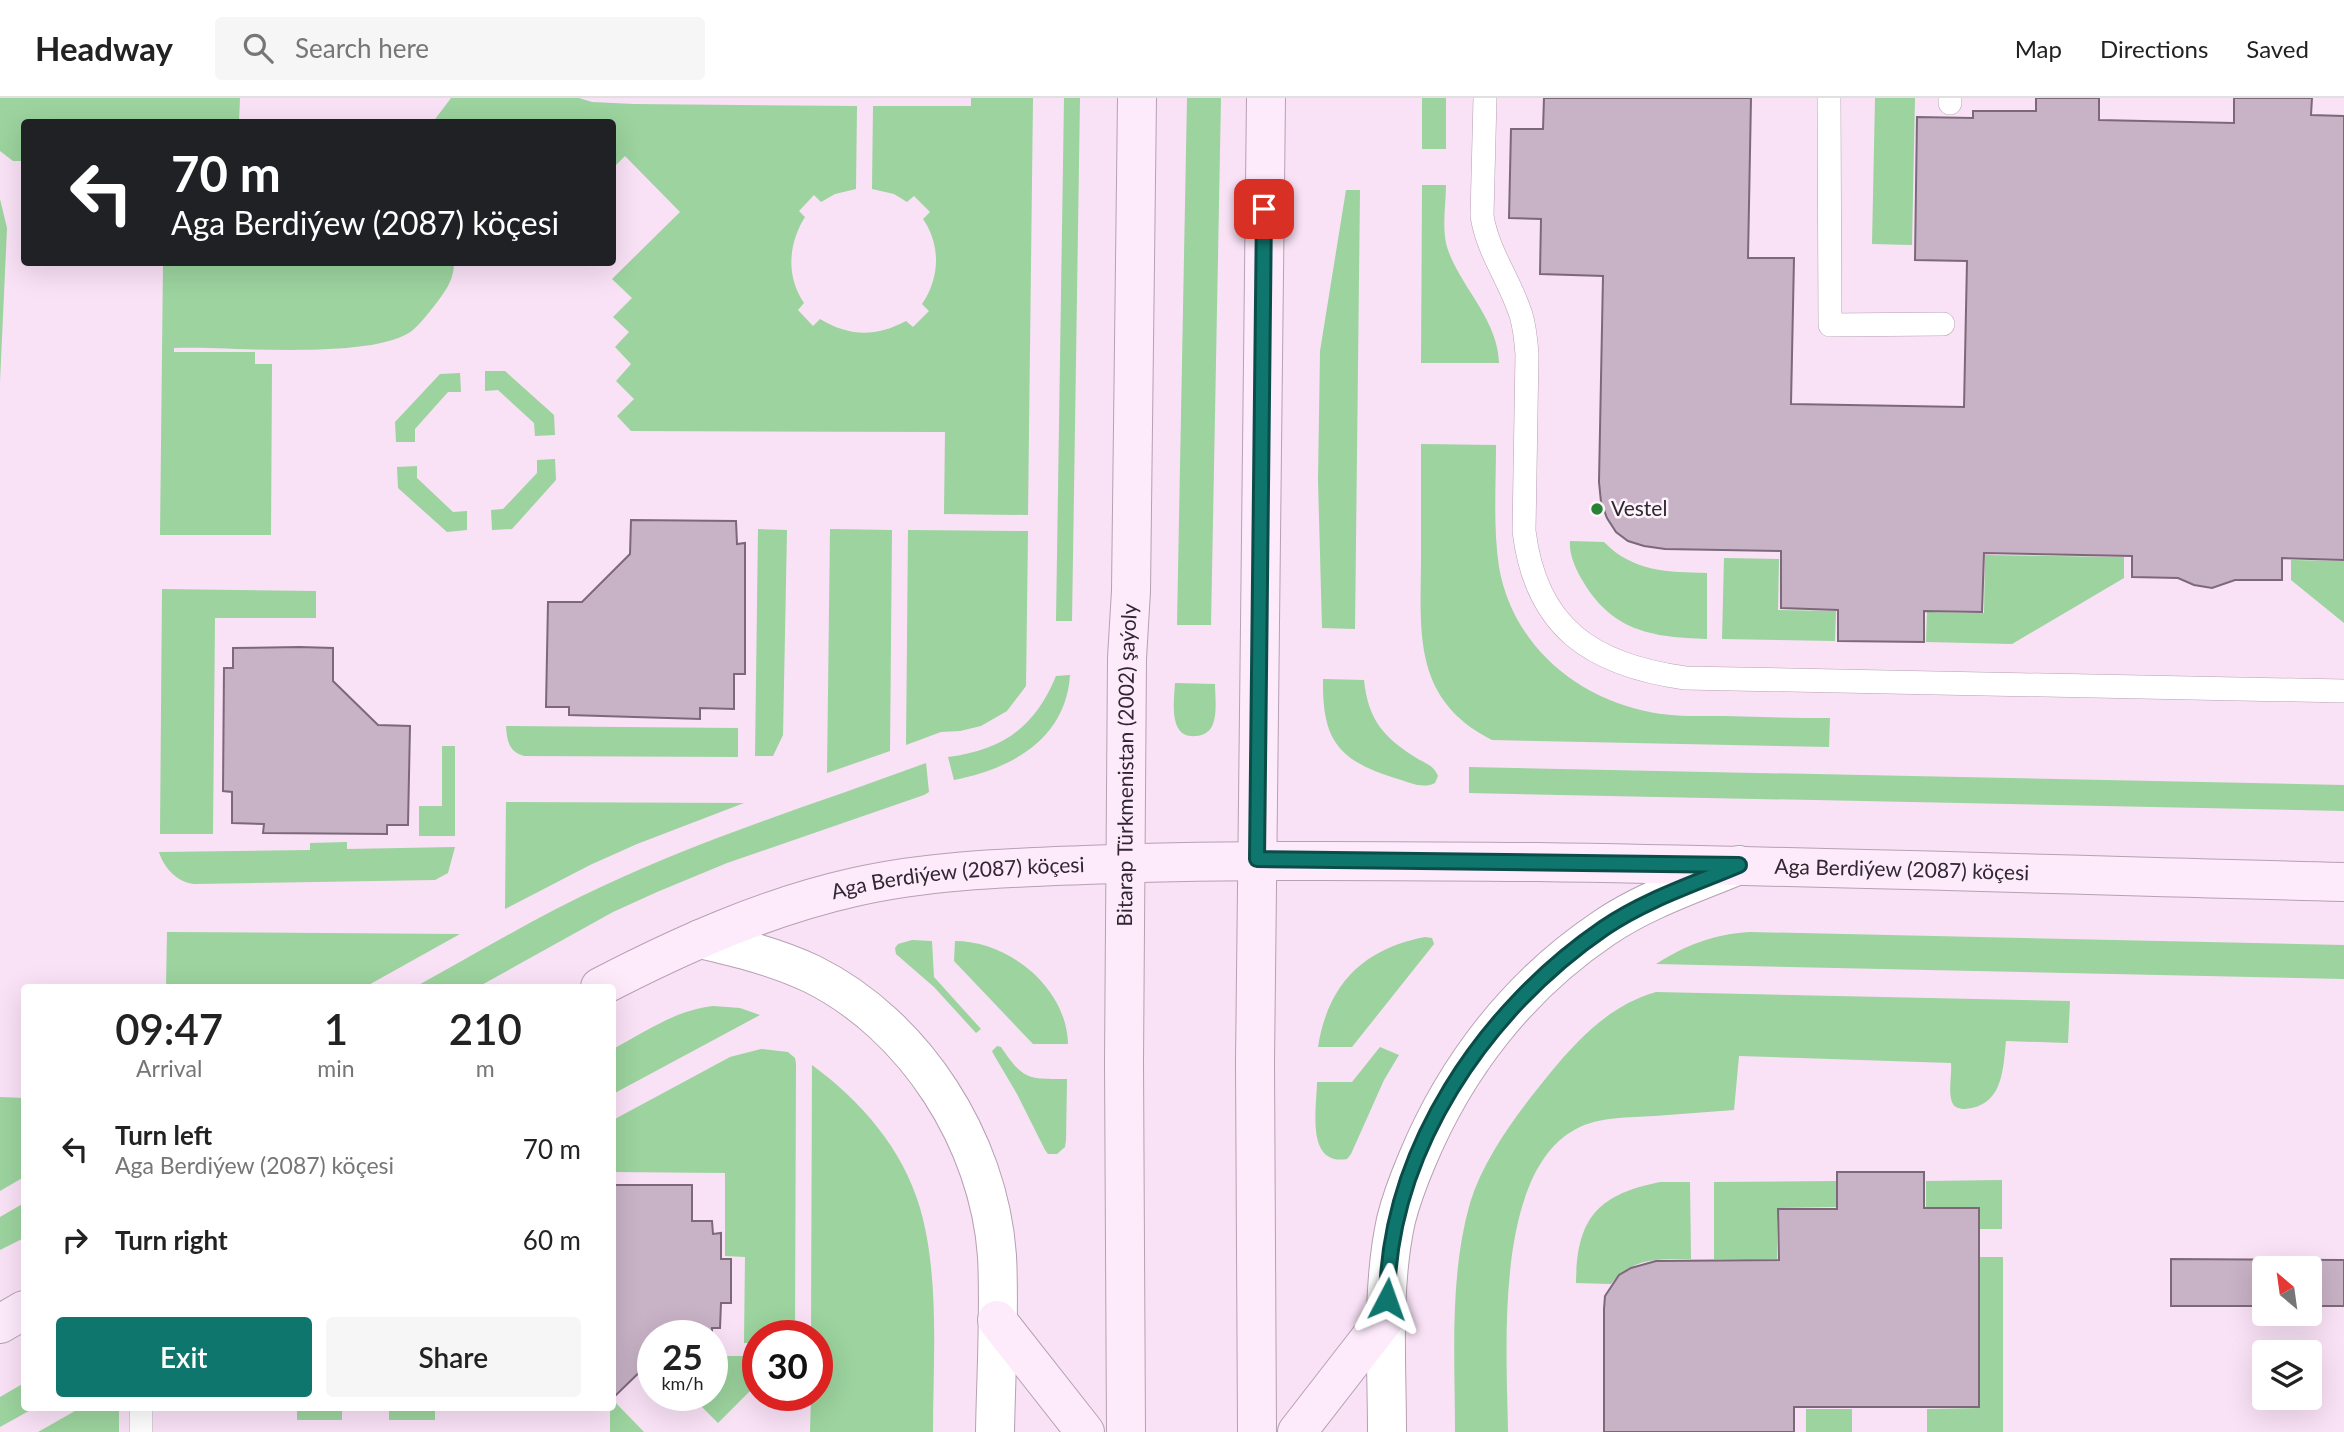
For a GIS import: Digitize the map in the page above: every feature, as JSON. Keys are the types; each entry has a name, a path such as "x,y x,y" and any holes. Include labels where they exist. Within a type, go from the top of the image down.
{"main road":[{"name":"Bitarap Türkmenistan (2002) şaýoly","path":"1126,1432 1124,1062 1138,98"},
{"path":"1257,1432 1255,1063 1266,98"},
{"name":"Aga Berdiýew (2087) köçesi","path":"606,984 700,939 770,913 856,887 955,872 1257,859 1739,865 2344,882"},
{"path":"0,1324 21,1312"},
{"path":"1297,1432 1387,1317"},
{"path":"996,1320 1085,1432"}],"street":[{"path":"1387,1432 1388,1282 1396,1220 1432,1123 1460,1074 1519,998 1606,927 1668,894 1739,865"},
{"path":"700,939 760,953 812,975 865,1008 892,1032 934,1083 958,1121 978,1170 990,1214 997,1255 995,1432"}],"lane":[{"path":"1485,98 1484,228 1495,261 1521,315 1526,334 1524,531 1528,561 1534,581 1547,605 1561,624 1582,642 1624,665 1656,674 1685,678 2344,691"},
{"path":"1829,98 1830,326 1943,324"},
{"path":"141,1411 141,1432"}],"green space":[{"path":"0,98 240,98 239,119 21,119 21,161 13,161 0,151"},
{"path":"451,98 579,98 592,102 634,104 857,106 856,189 835,194 821,202 814,195 799,211 805,217 795,238 791,260 794,282 804,303 798,310 813,326 820,319 842,329 863,333 884,330 906,321 913,327 929,311 922,304 932,283 936,261 933,240 923,219 930,212 914,196 907,202 894,194 872,189 873,106 971,106 971,98 1033,98 1028,515 944,514 945,432 631,431 617,416 634,399 616,381 631,364 615,347 629,332 613,317 632,298 612,279 680,212 625,156 616,165 616,119 435,119"},
{"path":"1064,98 1080,98 1072,621 1056,621"},
{"path":"1187,98 1221,98 1211,625 1177,625"},
{"path":"1422,98 1446,98 1446,149 1422,149"},
{"path":"1875,98 1915,98 1912,245 1872,244"},
{"path":"1422,185 1446,185 1444,226 1448,250 1493,333 1499,363 1421,363"},
{"path":"1346,190 1360,190 1355,629 1322,628 1318,480 1320,351"},
{"path":"0,199 7,228 0,382"},
{"path":"163,266 454,266 453,274 444,292 423,320 413,330 394,340 334,349 174,348 174,352 255,352 255,364 272,364 271,535 160,535"},
{"path":"485,371 505,371 554,415 555,435 535,436 534,423 498,390 485,391"},
{"path":"460,373 461,392 448,392 415,429 415,442 396,442 395,422 440,374"},
{"path":"1421,444 1496,445 1496,537 1499,567 1506,594 1517,619 1532,641 1570,678 1618,703 1655,713 1684,716 1830,718 1829,747 1492,740 1467,724 1448,706 1435,687 1423,642"},
{"path":"555,459 556,480 512,529 492,530 491,510 503,509 537,473 537,460"},
{"path":"417,466 417,478 453,512 467,511 467,530 447,532 398,488 397,467"},
{"path":"758,529 787,530 783,735 773,756 755,756"},
{"path":"830,529 892,530 890,751 827,773"},
{"path":"908,530 1028,531 1026,686 1007,711 981,726 941,732 906,745"},
{"path":"1570,541 1604,542 1615,552 1639,565 1679,572 1707,573 1707,639 1650,633 1634,628 1605,610 1581,578 1571,556"},
{"path":"1985,555 2124,557 2124,578 2012,644 1926,642 1927,612 1984,613"},
{"path":"1724,558 1779,559 1778,610 1836,611 1835,641 1722,639"},
{"path":"2291,560 2344,561 2344,623 2291,580"},
{"path":"162,589 316,591 316,618 215,618 213,834 160,834"},
{"path":"1070,675 1066,697 1058,717 1047,733 1032,747 996,768 954,780 948,757 985,749 1015,733 1038,709 1056,676"},
{"path":"1323,679 1364,680 1369,706 1380,727 1406,751 1432,768 1438,776 1435,783 1421,785 1408,782 1361,765 1348,756 1338,746 1326,719"},
{"path":"1175,683 1215,684 1215,718 1206,733 1198,736 1181,732 1175,717"},
{"path":"506,726 738,728 738,757 524,756 512,748"},
{"path":"442,746 455,746 455,836 419,836 419,806 442,806"},
{"path":"926,763 929,792 924,795 727,863 657,892 613,912 483,984 420,984 603,886 722,836"},
{"path":"1469,767 2344,785 2344,811 1469,793"},
{"path":"506,802 744,803 637,844 505,909"},
{"path":"347,842 347,849 455,847 448,873 435,880 194,884 172,873 159,852 310,850 310,843"},
{"path":"167,932 460,934 370,984 166,984"},
{"path":"1750,932 2344,945 2344,979 1656,964 1701,942 1724,935"},
{"path":"1425,937 1432,938 1434,944 1352,1047 1318,1047 1330,1005 1352,973 1384,950"},
{"path":"912,940 932,941 934,977 981,1029 976,1033 934,987 896,954 895,948 898,944"},
{"path":"955,941 995,949 1031,972 1058,1004 1065,1023 1068,1044 1033,1044 954,961"},
{"path":"1656,992 2070,1001 2068,1043 2006,1041 2002,1074 1994,1094 1978,1106 1965,1109 1956,1107 1952,1102 1951,1063 1739,1056 1734,1110 1614,1118 1576,1129 1549,1151 1530,1184 1518,1223 1510,1267 1507,1313 1508,1432 1455,1432 1456,1288 1463,1231 1477,1185 1494,1150 1516,1117 1573,1047 1611,1014"},
{"path":"699,1008 740,1008 760,1015 616,1092 616,1047 674,1017"},
{"path":"997,1046 1028,1076 1067,1079 1066,1140 1065,1147 1057,1154 1048,1154 1045,1150 992,1051"},
{"path":"1380,1047 1399,1055 1384,1080 1351,1154 1347,1159 1334,1159 1325,1153 1316,1133 1317,1082 1352,1082"},
{"path":"761,1049 788,1052 795,1058 795,1320 744,1320 745,1257 725,1256 725,1173 616,1172 616,1118 730,1057"},
{"path":"812,1065 847,1094 878,1128 903,1166 920,1208 933,1290 933,1432 810,1432 811,1411 833,1411 833,1320 811,1320"},
{"path":"0,1097 21,1098 21,1179 0,1191"},
{"path":"2002,1180 2002,1229 1980,1229 1979,1207 1926,1207 1926,1181"},
{"path":"1836,1181 1836,1207 1777,1208 1777,1259 1714,1259 1714,1182"},
{"path":"1660,1182 1690,1182 1691,1259 1657,1260 1637,1264 1619,1275 1611,1284 1576,1283 1581,1242 1594,1213 1620,1194"},
{"path":"21,1205 21,1240 0,1250 0,1217"},
{"path":"1979,1257 2003,1257 2003,1432 1927,1432 1927,1409 1980,1408"},
{"path":"728,1356 742,1356 742,1399 718,1423 706,1411 728,1411"},
{"path":"21,1385 21,1411 29,1411 0,1427 0,1397"},
{"path":"616,1403 644,1432 610,1432 610,1411 616,1411"},
{"path":"1806,1409 1852,1409 1852,1432 1806,1432"},
{"path":"75,1411 119,1411 119,1432 38,1432"},
{"path":"297,1411 342,1411 342,1420 297,1420"},
{"path":"389,1411 435,1411 435,1420 389,1420"}],"building":[{"path":"1544,98 1751,98 1748,258 1794,258 1791,404 1964,407 1967,261 1915,260 1917,117 1973,118 1973,111 2036,111 2036,98 2099,98 2099,120 2234,123 2234,98 2312,98 2311,115 2344,116 2344,560 2282,558 2282,580 2235,580 2212,588 2194,585 2178,578 2132,577 2132,556 1984,553 1982,612 1924,611 1924,642 1838,641 1838,610 1781,608 1781,551 1665,549 1628,541 1616,532 1607,518 1601,502 1599,482 1603,276 1540,274 1541,219 1509,218 1511,129 1543,129"},
{"path":"631,520 736,521 737,544 745,543 745,674 734,674 734,709 700,708 700,719 569,715 569,707 546,707 548,602 582,602 630,554"},
{"path":"233,648 333,648 333,681 378,725 410,726 408,825 387,825 387,834 263,833 264,824 232,823 232,792 223,791 224,668 233,668"},
{"path":"1837,1172 1924,1172 1924,1208 1979,1208 1979,1407 1794,1407 1794,1432 1604,1432 1605,1296 1619,1275 1631,1268 1656,1261 1779,1260 1778,1209 1837,1209"},
{"path":"616,1185 692,1185 692,1221 712,1221 713,1234 721,1233 721,1259 731,1259 731,1303 721,1303 720,1320 637,1320 637,1375 616,1395"},
{"path":"2171,1259 2252,1259 2252,1306 2171,1306"},
{"path":"2322,1260 2344,1260 2344,1306 2322,1306"}],"place":[{"name":"Vestel","path":"1597,509"}],"route":[{"path":"1264,209 1257,859 1739,865 1668,894 1606,927 1519,998 1460,1074 1432,1123 1396,1220 1387,1299"}]}
